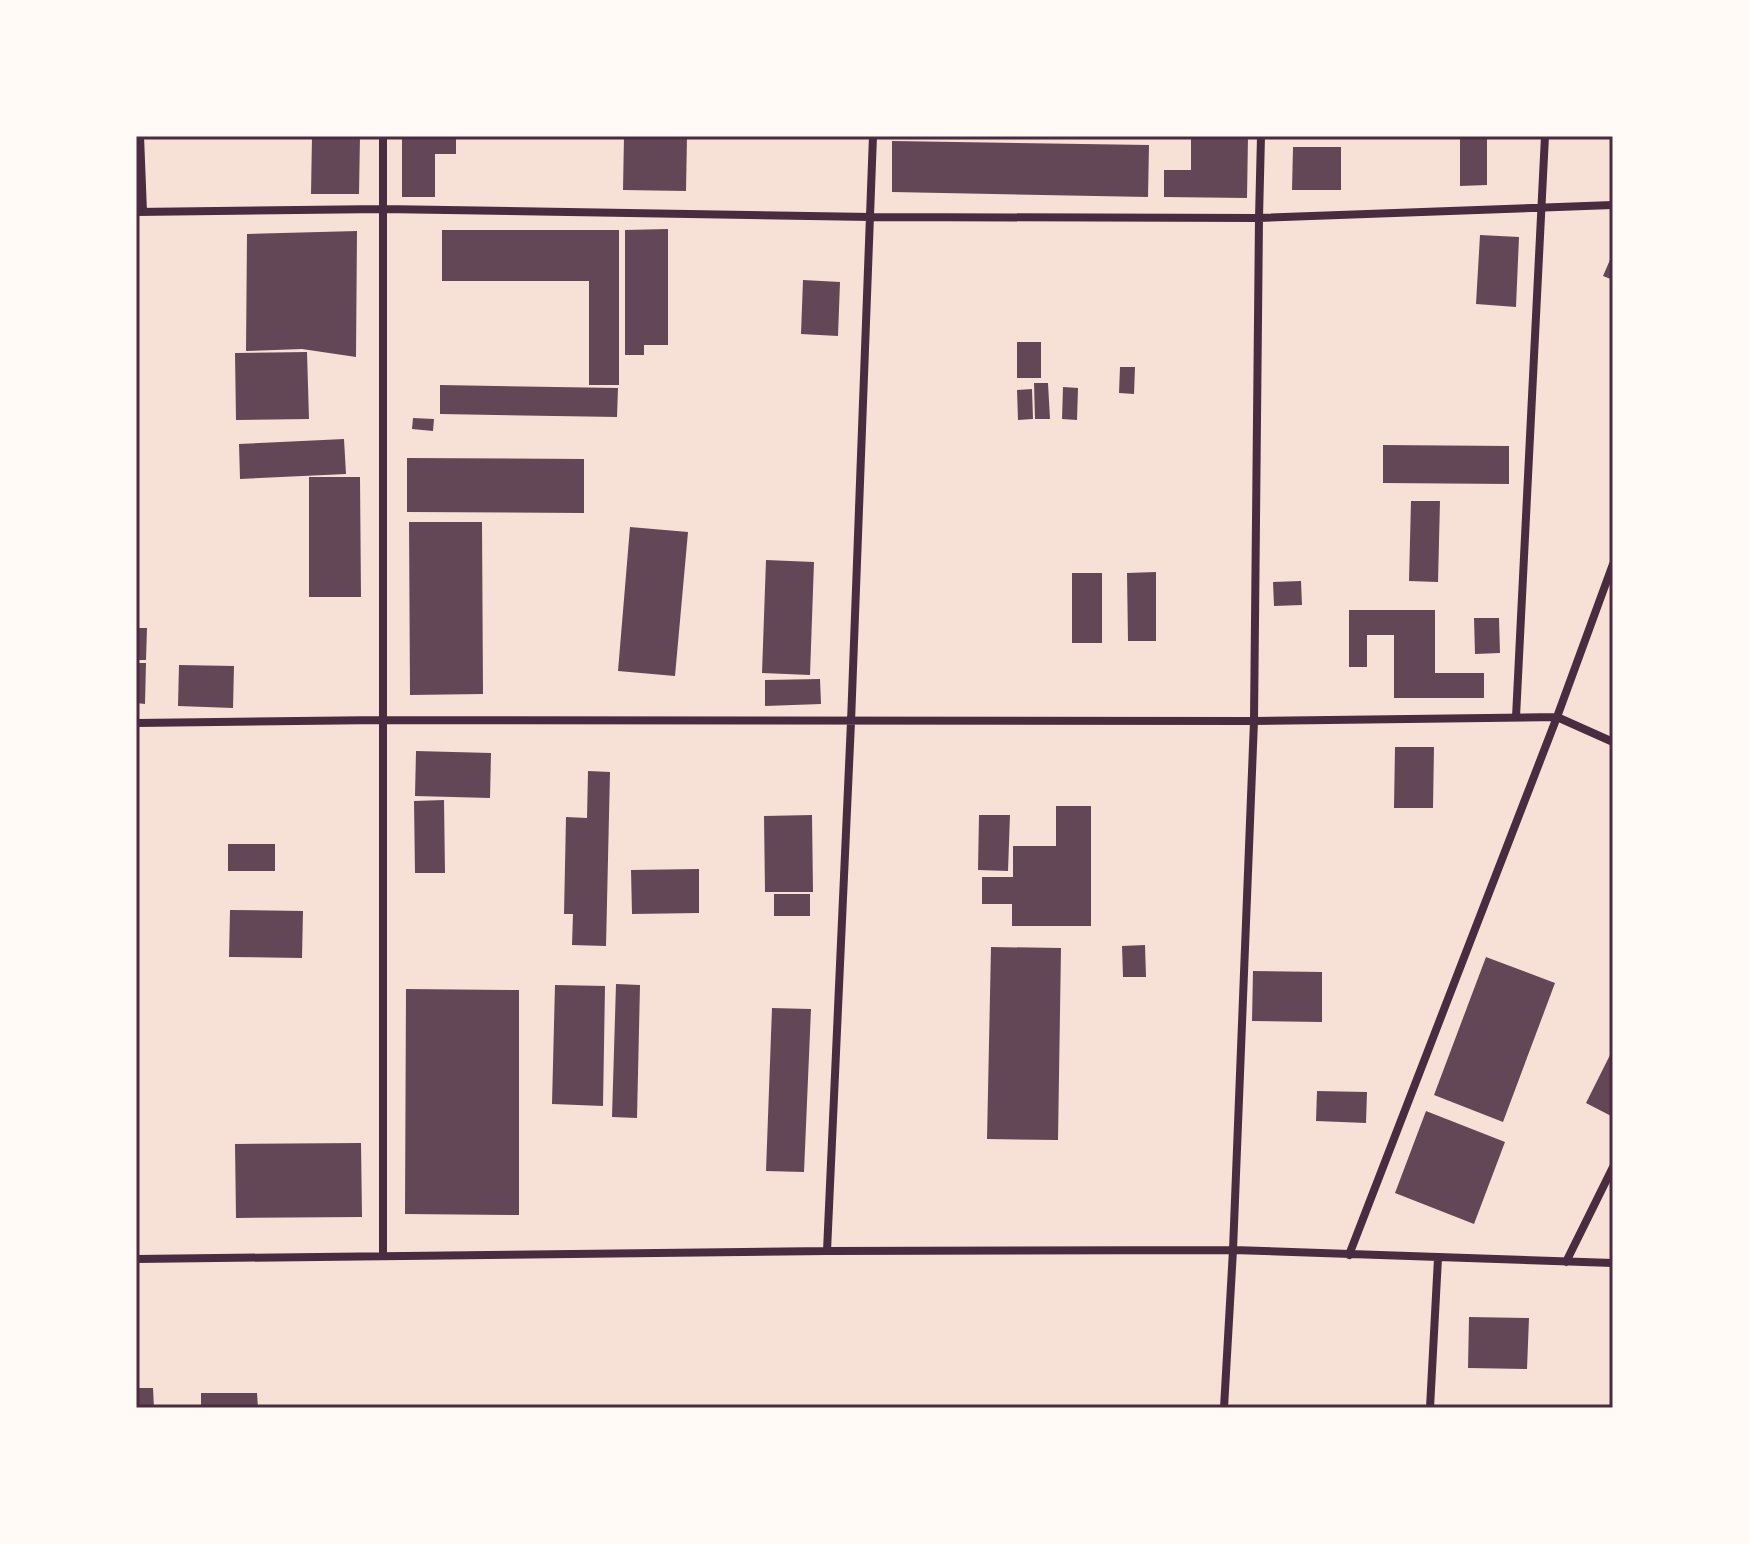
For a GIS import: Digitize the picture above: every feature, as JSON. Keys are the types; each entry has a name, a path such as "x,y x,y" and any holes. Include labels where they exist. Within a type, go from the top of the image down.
{"street":[{"path":"140,136 139,212 383,209 871,217 1259,218 1613,205"},
{"path":"383,136 383,1256"},
{"path":"827,1251 873,136"},
{"path":"1224,1408 1254,721 1261,136"},
{"path":"1516,717 1545,136"},
{"path":"1349,1255 1613,564"},
{"path":"136,723 383,720 1254,721 1557,717 1613,742"},
{"path":"1566,1262 1613,1167"},
{"path":"136,1259 1233,1250 1613,1263"},
{"path":"1430,1408 1438,1258"}],"building":[{"path":"312,136 360,136 359,194 311,194"},
{"path":"402,136 456,136 456,154 435,154 435,197 402,197"},
{"path":"624,136 687,136 686,191 623,190"},
{"path":"1191,136 1248,136 1247,198 1164,197 1164,170 1191,170"},
{"path":"1460,136 1487,136 1487,185 1460,186"},
{"path":"892,141 1149,145 1148,197 892,192"},
{"path":"1293,147 1341,147 1341,190 1292,190"},
{"path":"668,229 668,345 644,345 644,355 625,355 625,230"},
{"path":"442,230 619,230 619,385 589,385 589,281 442,281"},
{"path":"357,231 356,357 302,349 246,351 247,234"},
{"path":"1480,235 1519,237 1516,307 1476,304"},
{"path":"1613,253 1613,280 1603,276"},
{"path":"803,280 840,282 838,336 801,334"},
{"path":"1017,342 1041,342 1041,378 1017,378"},
{"path":"307,352 309,419 236,420 235,353"},
{"path":"1120,367 1135,367 1134,394 1119,393"},
{"path":"1034,383 1048,383 1050,419 1035,419"},
{"path":"440,385 618,388 617,417 440,414"},
{"path":"1063,387 1078,388 1077,420 1062,419"},
{"path":"1032,389 1033,419 1018,420 1017,390"},
{"path":"413,418 434,419 433,431 412,429"},
{"path":"344,439 346,474 240,479 239,444"},
{"path":"1383,445 1509,446 1509,484 1383,483"},
{"path":"407,458 584,459 584,513 407,512"},
{"path":"309,477 360,477 361,597 309,597"},
{"path":"1411,501 1440,501 1438,582 1409,581"},
{"path":"409,522 482,522 483,694 410,695"},
{"path":"630,527 688,532 675,676 618,671"},
{"path":"766,560 814,562 810,675 762,673"},
{"path":"1156,572 1156,641 1128,641 1127,573"},
{"path":"1072,573 1102,573 1102,643 1072,643"},
{"path":"1301,581 1302,605 1274,606 1273,582"},
{"path":"1349,610 1435,610 1435,673 1484,673 1484,698 1394,698 1394,635 1367,635 1367,667 1349,667"},
{"path":"1474,618 1499,618 1500,653 1475,654"},
{"path":"136,628 147,628 146,660 136,660"},
{"path":"136,663 146,663 145,704 136,703"},
{"path":"179,665 234,666 233,708 178,706"},
{"path":"820,679 821,704 765,706 765,680"},
{"path":"1395,747 1434,747 1433,808 1394,808"},
{"path":"416,751 491,753 490,798 415,796"},
{"path":"588,771 610,772 606,946 572,945 573,914 564,914 566,817 587,818"},
{"path":"444,800 445,873 415,873 414,801"},
{"path":"1056,806 1091,806 1091,926 1012,926 1012,904 982,904 982,877 1013,877 1013,846 1056,846"},
{"path":"812,815 813,892 765,892 764,816"},
{"path":"979,815 1010,815 1008,871 978,870"},
{"path":"228,844 275,844 275,871 228,871"},
{"path":"699,869 699,913 632,914 631,870"},
{"path":"774,894 810,894 810,916 774,916"},
{"path":"230,910 303,911 302,958 229,957"},
{"path":"1145,945 1146,977 1123,977 1122,946"},
{"path":"991,947 1061,948 1058,1140 987,1139"},
{"path":"1486,957 1555,983 1503,1122 1434,1095"},
{"path":"1253,971 1322,972 1322,1022 1252,1021"},
{"path":"616,984 640,985 637,1118 612,1117"},
{"path":"555,985 605,986 603,1106 552,1104"},
{"path":"406,989 519,990 519,1215 405,1214"},
{"path":"772,1008 811,1009 804,1172 766,1171"},
{"path":"1613,1049 1613,1117 1586,1103"},
{"path":"1317,1091 1367,1092 1366,1123 1316,1121"},
{"path":"1426,1111 1505,1142 1474,1224 1395,1193"},
{"path":"361,1143 362,1217 236,1218 235,1144"},
{"path":"1469,1317 1529,1318 1527,1369 1468,1368"},
{"path":"136,1388 153,1388 154,1408 136,1408"},
{"path":"201,1393 257,1393 258,1408 201,1408"}]}
